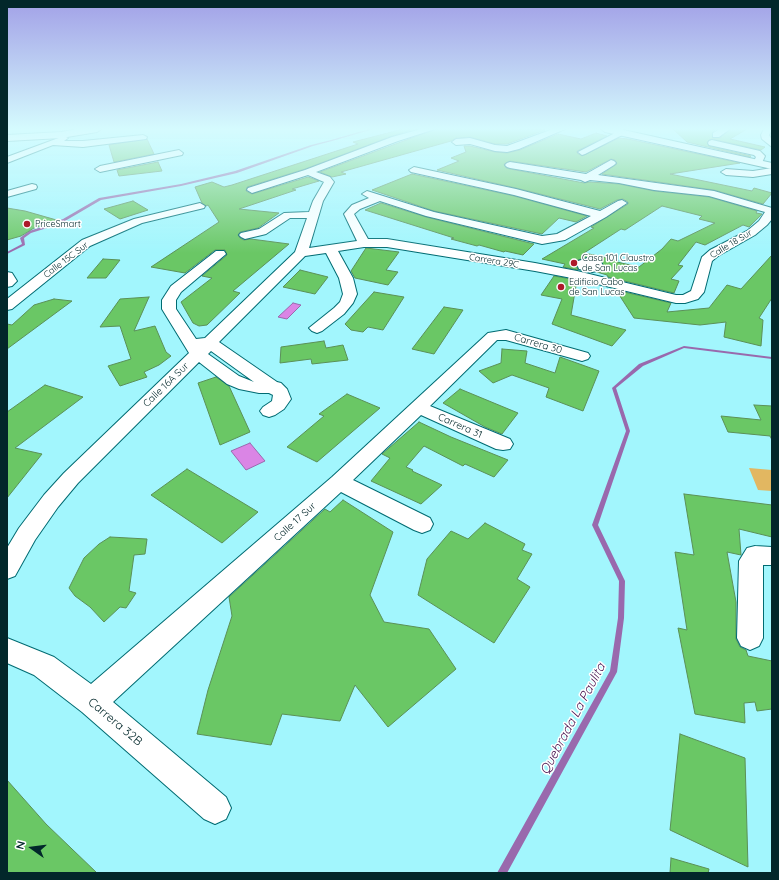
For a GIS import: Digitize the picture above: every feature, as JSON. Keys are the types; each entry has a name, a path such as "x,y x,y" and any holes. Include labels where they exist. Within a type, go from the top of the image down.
{"street":[{"path":"252,190 313,170"},
{"path":"414,170 501,188 602,215"},
{"path":"534,170 587,178 619,180 654,187 710,193 772,211"},
{"path":"548,173 552,170"},
{"path":"575,186 599,170"},
{"path":"726,172 753,174 772,171"},
{"name":"Calle 16A Sur","path":"7,569 27,534 61,489 199,346 301,253 318,201 329,182 326,179 308,172"},
{"path":"7,194 32,187"},
{"path":"367,194 430,214 542,240 553,240 561,237 622,203"},
{"path":"364,244 349,214 356,207 379,198"},
{"name":"Calle 15C Sur","path":"7,306 86,243 138,221 200,206"},
{"name":"Calle 18 Sur","path":"685,300 697,292 706,260 714,253 751,233 763,223 772,211"},
{"path":"245,235 262,232 288,215 313,215"},
{"name":"Carrera 29C","path":"301,253 330,248 387,242 535,267 582,271 676,299 685,300"},
{"path":"317,328 339,311 346,303 350,294 346,278 330,248"},
{"path":"220,254 176,289 169,300 169,309 199,346 233,380 245,385 259,388 275,387 281,393 282,399 278,405 269,411"},
{"path":"525,280 535,267"},
{"path":"7,276 10,281 7,283"},
{"name":"Carrera 30","path":"493,336 506,335 582,356"},
{"name":"Calle 17 Sur","path":"92,702 339,482 493,336"},
{"name":"Carrera 31","path":"418,407 503,444"},
{"path":"339,482 422,524"},
{"path":"750,638 751,561 755,555 772,556"},
{"name":"Carrera 32B","path":"7,650 44,666 92,702 215,808"}],"shaded area":[{"path":"293,303 301,305 287,319 278,317"},
{"path":"250,443 265,461 246,470 231,451"},
{"path":"749,468 772,470 772,491 758,490"}],"building":[{"path":"117,170 162,171 119,176"},
{"path":"278,170 302,170 247,187 246,191 252,194 308,177 319,181 292,189 296,190 239,209 279,213 258,228 240,232 238,235 240,238 244,240 251,239 289,244 233,291 240,293 207,325 199,326 193,323 181,302 212,278 202,276 227,255 225,250 215,250 185,273 151,267 219,222 208,205 206,206 202,203 195,187 212,182 224,187"},
{"path":"325,170 348,170 341,172 346,174 332,177 320,172"},
{"path":"437,170 516,170 584,183 619,184 654,191 709,197 757,211 756,213 762,214 749,227 743,225 705,245 696,242 678,265 683,266 671,279 679,281 674,293 608,277 607,275 597,272 602,271 604,267 601,260 588,257 578,260 576,264 578,270 563,267 565,264 542,259 594,228 591,227 628,204 628,202 623,199 617,200 600,209","holes":["662,206 702,216 699,219 715,223 678,241 671,239 662,249 639,267 617,262 618,260 584,253 621,229 625,230"]},
{"path":"573,170 590,170 586,172"},
{"path":"608,170 695,170 670,174 752,191 754,188 772,193 763,204 714,190 602,174"},
{"path":"412,174 514,196 587,216 576,222 559,218 542,234 434,211 372,190"},
{"path":"133,201 148,210 120,219 104,209"},
{"path":"381,203 426,217 534,244 523,255 504,252 451,239 454,238 365,210"},
{"name":"PriceSmart","path":"7,208 25,211 60,221 34,228 21,236 7,240"},
{"path":"366,248 399,252 386,270 398,272 388,285 355,278 351,271"},
{"path":"772,255 772,298 759,318 763,320 761,346 724,337 726,322 700,325 634,318 616,290 671,303 667,312 709,308 727,285 741,289"},
{"path":"103,259 120,260 106,278 87,278"},
{"path":"300,270 328,277 315,294 283,287"},
{"path":"554,276 577,280 571,315 626,330 612,346 552,324 562,299 541,295"},
{"path":"374,292 404,297 383,330 368,327 363,332 351,330 345,324"},
{"path":"149,297 134,331 155,326 166,352 171,356 159,365 144,372 147,377 120,386 108,366 131,359 120,326 100,327 120,299"},
{"path":"54,299 72,301 7,349 7,324 12,325 34,305"},
{"path":"444,307 463,310 434,354 412,349"},
{"path":"324,341 326,348 343,345 348,360 312,364 311,359 280,363 281,347"},
{"path":"502,349 527,351 525,363 555,373 560,357 599,371 583,411 546,397 549,388 512,375 493,383 479,371 501,363"},
{"path":"216,377 229,386 250,432 220,445 198,383"},
{"path":"45,385 83,397 15,448 42,454 7,498 7,412"},
{"path":"460,389 518,413 502,434 485,427 443,403"},
{"path":"347,394 380,408 317,462 287,447 324,416 319,414"},
{"path":"754,405 772,406 772,440 770,436 728,432 721,416 761,420"},
{"path":"419,422 451,437 508,460 494,477 465,464 463,466 424,446 406,467 442,485 421,504 371,481 390,458 382,454"},
{"path":"187,469 258,512 222,543 151,495"},
{"path":"684,494 772,505 772,537 739,529 741,555 727,552 736,602 736,639 740,647 746,650 748,656 772,661 772,709 757,711 755,702 744,703 745,723 695,714 678,628 687,630 675,552 694,555"},
{"path":"343,500 393,532 370,595 384,622 429,629 456,669 388,727 355,685 340,721 282,714 271,745 197,734 208,690 232,616 229,597 325,509 330,512"},
{"path":"485,523 525,544 522,550 532,554 517,579 530,587 494,643 418,595 427,559 451,531 468,539"},
{"path":"110,537 147,539 145,554 134,555 129,591 136,593 126,608 120,607 104,622 90,607 75,596 69,588 84,558 99,544"},
{"path":"680,734 745,758 748,867 670,830"},
{"path":"7,780 46,824 97,873 7,873"},
{"path":"671,858 709,869 708,873 670,873"}],"waterway":[{"path":"7,253 24,244 22,238 30,232 64,220 100,199 181,185 241,170"},
{"name":"Quebrada La Paulita","path":"502,873 613,672 621,618 622,581 595,525 628,431 614,388 641,365 684,347 772,358"}],"place":[{"name":"PriceSmart","path":"27,224"},
{"name":"Casa 101 Claustro de San Lucas","path":"574,263"},
{"name":"Edificio Cabo de San Lucas","path":"561,287"}]}
